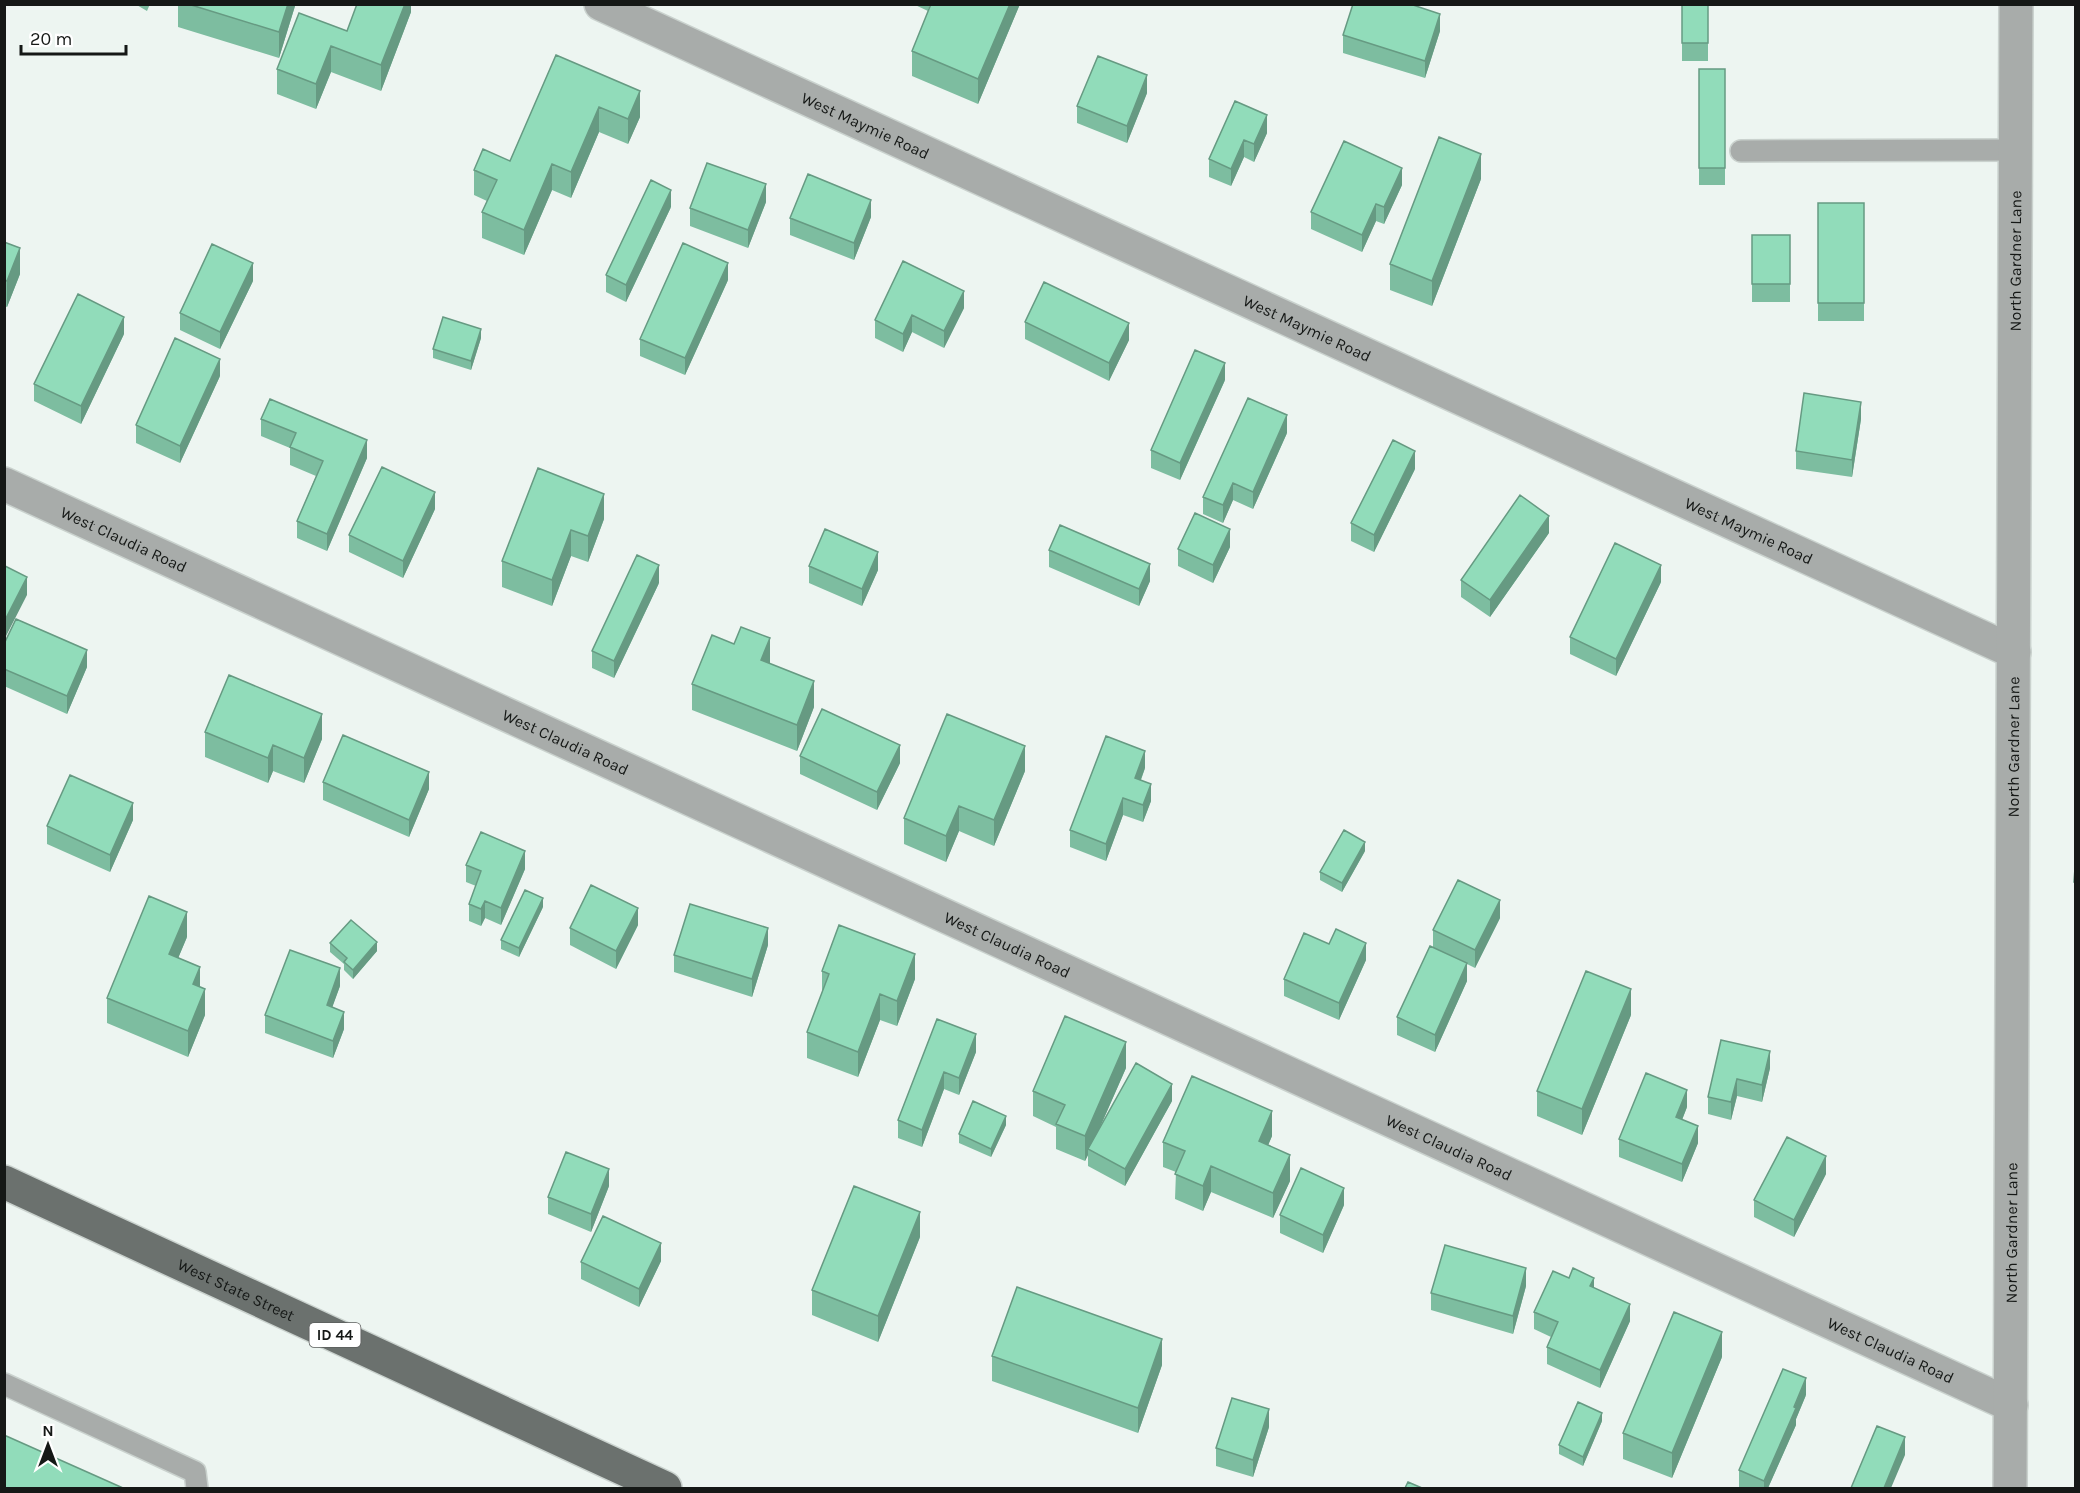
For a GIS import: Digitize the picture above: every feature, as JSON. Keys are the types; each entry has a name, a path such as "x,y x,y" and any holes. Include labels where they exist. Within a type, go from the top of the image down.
{"main road":[{"name":"West State Street","path":"4,1182 665,1488"}],"street":[{"name":"West Maymie Road","path":"601,4 2014,652"},
{"name":"North Gardner Lane","path":"2010,1488 2016,4"},
{"name":"West Claudia Road","path":"4,484 2011,1405"}],"lane":[{"path":"1740,151 2016,150"},
{"path":"4,1384 195,1472 197,1488"}],"building":[{"path":"188,4 288,4 279,32"},
{"path":"357,4 405,4 381,65 331,46 316,84 277,69 299,13 347,31"},
{"path":"931,4 1010,4 978,79 912,51"},
{"path":"1353,4 1410,4 1440,14 1425,61 1343,35"},
{"path":"1682,4 1708,4 1708,43 1682,43"},
{"path":"556,55 640,91 628,119 599,107 571,172 552,164 524,230 482,212 497,180 474,170 483,149 510,161"},
{"path":"1098,56 1147,75 1127,126 1077,106"},
{"path":"1699,69 1725,69 1725,168 1699,168"},
{"path":"1235,101 1267,115 1254,144 1244,140 1231,169 1209,159"},
{"path":"1439,137 1481,154 1432,281 1390,264"},
{"path":"1344,141 1402,168 1384,207 1376,204 1362,235 1311,212"},
{"path":"707,163 766,184 748,230 690,208"},
{"path":"808,174 871,200 854,243 790,218"},
{"path":"651,180 671,190 626,285 606,275"},
{"path":"1818,203 1864,203 1864,303 1818,303"},
{"path":"1752,235 1790,235 1790,284 1752,284"},
{"path":"4,242 20,248 7,281 4,280"},
{"path":"683,243 728,263 685,358 640,339"},
{"path":"212,244 253,263 220,332 180,313"},
{"path":"903,261 964,291 944,331 912,315 903,334 875,320"},
{"path":"1044,282 1129,323 1109,363 1025,322"},
{"path":"78,294 124,317 81,406 34,384"},
{"path":"443,317 481,329 471,361 433,349"},
{"path":"175,338 220,359 180,446 136,425"},
{"path":"1195,350 1225,363 1180,463 1151,450"},
{"path":"1804,393 1861,402 1852,460 1796,451"},
{"path":"1248,398 1287,415 1253,492 1233,483 1223,505 1203,497"},
{"path":"270,399 367,440 327,534 297,521 323,461 290,447 296,433 261,419"},
{"path":"1393,440 1415,451 1374,535 1351,523"},
{"path":"382,467 435,492 403,561 349,535"},
{"path":"538,468 604,494 588,536 571,530 552,580 502,561"},
{"path":"1520,495 1549,516 1490,600 1461,580"},
{"path":"1195,513 1230,529 1213,565 1178,549"},
{"path":"1060,525 1150,564 1139,589 1049,550"},
{"path":"825,529 878,552 862,589 809,566"},
{"path":"1615,543 1661,565 1616,659 1570,637"},
{"path":"637,555 659,565 614,661 592,651"},
{"path":"5,566 27,577 4,622 4,568"},
{"path":"16,619 87,650 67,696 4,669 4,644"},
{"path":"741,627 770,638 761,660 814,681 797,725 692,684 712,635 734,644"},
{"path":"229,675 322,714 304,758 273,745 268,758 205,732"},
{"path":"822,709 900,745 877,792 800,756"},
{"path":"947,714 1025,746 994,820 959,806 946,836 904,818"},
{"path":"343,735 429,772 409,820 323,782"},
{"path":"1106,736 1145,751 1135,778 1151,784 1143,805 1123,798 1106,844 1070,830"},
{"path":"70,775 133,803 110,855 47,826"},
{"path":"1344,830 1365,842 1342,883 1320,872"},
{"path":"481,832 525,851 501,908 485,901 481,909 469,904 481,871 466,865"},
{"path":"2076,854 2076,882 2074,882"},
{"path":"1458,880 1500,900 1475,950 1433,930"},
{"path":"591,885 638,908 616,951 570,928"},
{"path":"525,890 543,898 519,948 501,940"},
{"path":"149,896 187,912 169,954 200,967 193,984 205,989 188,1031 107,998"},
{"path":"690,904 768,928 752,979 674,955"},
{"path":"351,920 377,942 353,970 344,962 347,958 330,943"},
{"path":"839,925 915,954 897,1001 880,994 858,1052 807,1032 829,974 822,971"},
{"path":"1336,929 1366,943 1339,1003 1284,979 1304,933 1329,944"},
{"path":"1430,946 1467,963 1435,1035 1397,1017"},
{"path":"290,950 340,968 327,1005 344,1012 333,1041 265,1015"},
{"path":"1586,971 1631,989 1582,1109 1537,1091"},
{"path":"1065,1016 1126,1042 1085,1136 1056,1124 1065,1105 1033,1091"},
{"path":"937,1019 976,1034 959,1078 944,1072 922,1130 898,1120"},
{"path":"1721,1040 1770,1051 1762,1085 1737,1079 1731,1102 1708,1097"},
{"path":"1136,1063 1172,1084 1125,1169 1088,1149"},
{"path":"1646,1073 1687,1090 1676,1117 1698,1126 1682,1164 1619,1139"},
{"path":"1192,1076 1272,1111 1259,1141 1290,1155 1273,1193 1211,1166 1203,1186 1175,1174 1185,1151 1163,1142"},
{"path":"973,1101 1006,1116 991,1149 959,1134"},
{"path":"1787,1137 1826,1156 1794,1220 1754,1200"},
{"path":"566,1152 609,1169 591,1214 548,1197"},
{"path":"1301,1168 1344,1188 1323,1235 1280,1215"},
{"path":"854,1186 920,1212 878,1316 812,1290"},
{"path":"603,1216 661,1243 639,1289 581,1262"},
{"path":"1445,1245 1526,1268 1513,1316 1431,1293"},
{"path":"1573,1268 1594,1278 1590,1286 1630,1304 1600,1370 1547,1347 1558,1322 1534,1312 1553,1271 1569,1278"},
{"path":"1017,1287 1162,1339 1138,1408 992,1356"},
{"path":"1674,1312 1722,1332 1672,1453 1623,1433"},
{"path":"1783,1369 1806,1378 1794,1407 1796,1408 1764,1481 1739,1470"},
{"path":"1232,1398 1269,1409 1253,1460 1216,1448"},
{"path":"1578,1402 1602,1413 1583,1457 1559,1445"},
{"path":"1877,1426 1905,1437 1884,1488 1851,1488"},
{"path":"4,1435 123,1488 4,1488"},
{"path":"1408,1482 1422,1488 1405,1488"}]}
